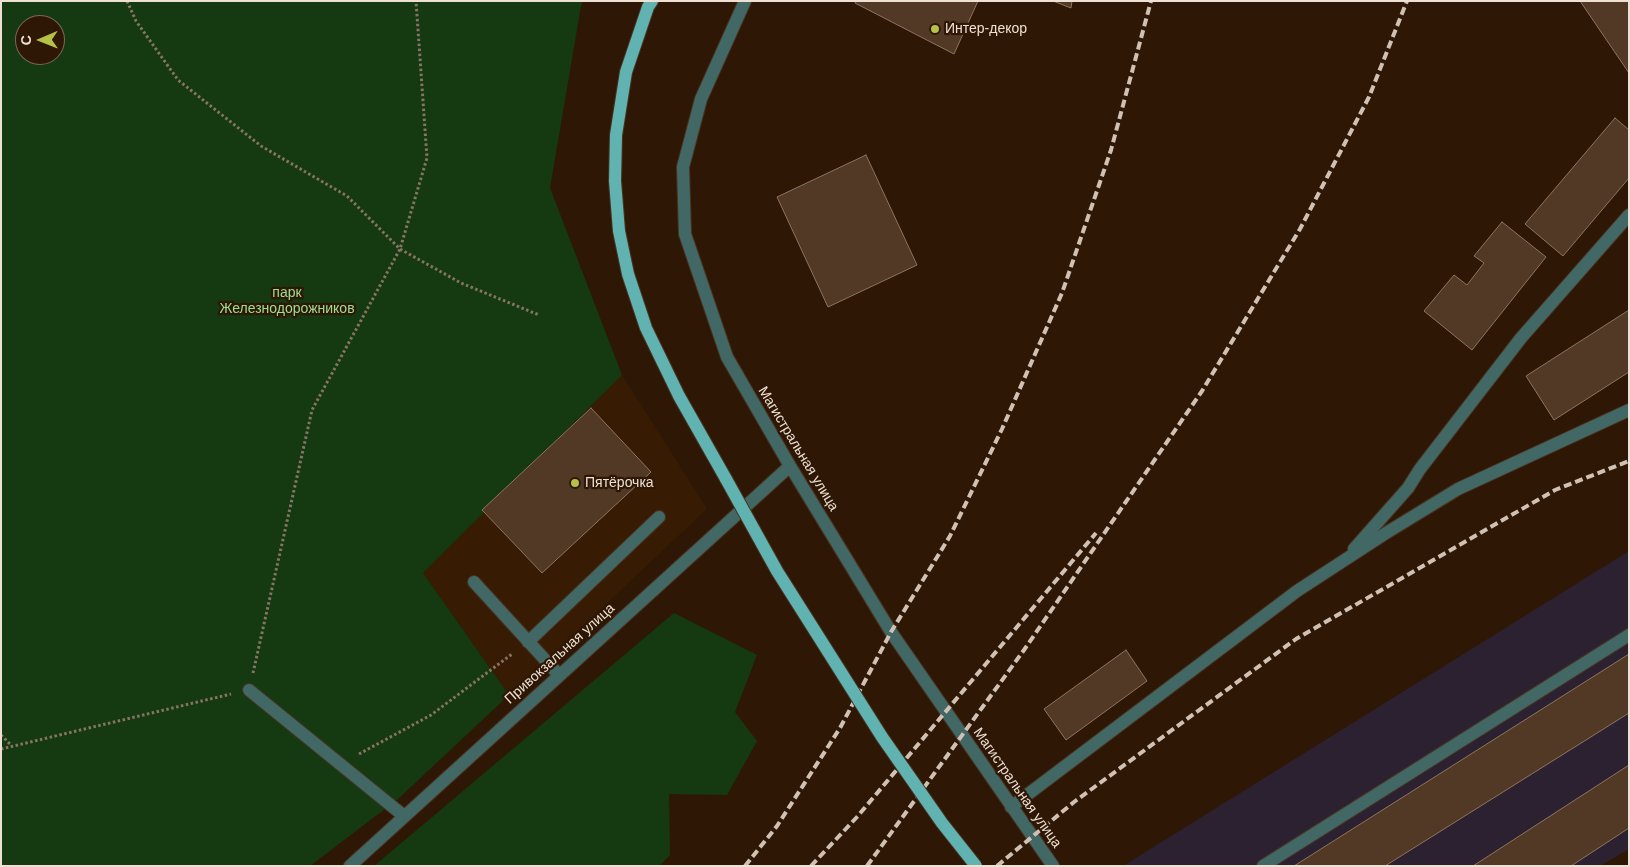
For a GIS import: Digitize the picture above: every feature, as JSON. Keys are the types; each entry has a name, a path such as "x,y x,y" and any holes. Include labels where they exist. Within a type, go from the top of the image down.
{"main road":[{"path":"652,1 648,7 626,72 616,135 615,181 619,231 628,274 646,328 679,396 782,579 882,737 942,823 976,866"}],"street":[{"name":"Магистральная улица","path":"745,1 700,99 683,168 685,234 727,357 790,466 891,632 946,709 1011,807 1054,866"},
{"path":"1344,560 1408,488 1420,469 1521,338 1629,215"},
{"path":"1011,807 1297,591 1344,560 1458,489 1629,410"},
{"name":"Привокзальная улица","path":"350,866 790,466"},
{"path":"528,642 659,517"},
{"path":"474,582 559,675"},
{"path":"1263,866 1629,634"},
{"path":"250,690 404,816"}],"path":[{"path":"127,1 136,21 178,80 261,146 347,196 400,249 461,283 539,315"},
{"path":"1,748 250,690 312,410 400,249 427,158 416,1"},
{"path":"340,764 430,715 528,642"},
{"path":"1,735 12,746"}],"shaded area":[{"path":"622,375 707,509 509,695 423,573"},
{"path":"1629,551 1629,849 1600,866 1123,866"}],"green space":[{"name":"парк Железнодорожников","path":"1,1 583,1 550,188 622,375 423,573 509,695 398,799 310,866 1,866"},
{"path":"674,613 757,655 735,712 757,741 727,795 669,794 670,855 659,866 374,866"}],"building":[{"name":"Интер-декор","path":"856,1 978,1 954,54 855,3"},
{"name":"Интер-декор","path":"1053,1 1072,1 1071,8"},
{"path":"1580,1 1629,1 1629,73"},
{"path":"1615,118 1629,130 1629,178 1563,256 1525,224"},
{"path":"866,155 917,265 828,307 777,197"},
{"path":"1502,222 1546,257 1472,350 1424,311 1454,275 1467,285 1484,263 1474,256"},
{"path":"1629,310 1629,372 1554,420 1526,376"},
{"name":"Пятёрочка","path":"591,408 651,472 542,573 482,510"},
{"path":"1126,650 1147,681 1066,740 1044,709"},
{"path":"1629,654 1629,713 1385,866 1294,866"},
{"path":"1629,765 1629,828 1571,866 1473,866"}],"railway":[{"path":"745,866 777,826 840,728 891,632 950,536 1002,429 1062,293 1111,150 1151,1"},
{"path":"867,866 1024,650 1202,391 1300,229 1369,97 1407,1"},
{"path":"997,866 1074,802 1296,639 1555,490 1629,461"},
{"path":"811,866 857,817 1096,533"}],"place":[{"name":"Интер-декор","path":"935,29"},
{"name":"Пятёрочка","path":"575,483"}]}
